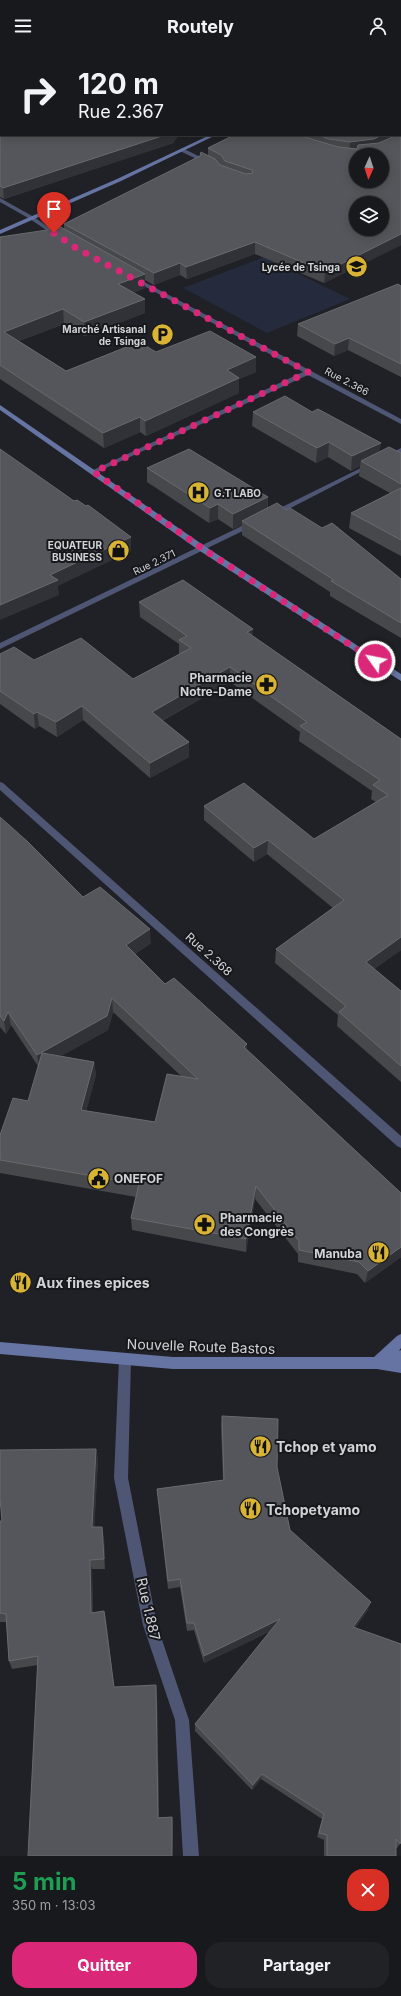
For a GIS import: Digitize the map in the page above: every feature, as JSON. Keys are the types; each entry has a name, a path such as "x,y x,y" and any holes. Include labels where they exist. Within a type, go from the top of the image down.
{"main road":[{"path":"0,232 119,180 212,136"},
{"path":"0,407 203,549 401,678"},
{"path":"377,1363 401,1340"},
{"name":"Nouvelle Route Bastos","path":"0,1348 173,1363 377,1363"},
{"path":"377,1363 401,1356"},
{"path":"377,1363 401,1366"}],"street":[{"path":"182,150 212,164"},
{"path":"0,200 32,218 64,239"},
{"name":"Rue 2.366","path":"125,274 401,422"},
{"path":"94,472 308,372"},
{"name":"Rue 2.371","path":"0,646 203,549 401,450"},
{"name":"Rue 2.368","path":"0,785 401,1143"},
{"name":"Rue 1.887","path":"125,1359 121,1478 150,1625 182,1720 191,1856"}],"shaded area":[{"path":"264,257 350,299 267,333 183,288"}],"building":[{"path":"0,136 162,136 3,188 0,186"},
{"path":"232,136 301,136 338,147 349,148 349,188 389,188 389,148 357,148 358,145 379,143 395,136 401,136 401,234 325,272 255,242 186,267 180,263 154,273 64,224 200,156 201,152 215,159 220,165 246,174 253,173 252,170 225,161 221,155 208,148"},
{"path":"321,136 380,136 374,139 350,142 328,139"},
{"path":"57,225 145,274 118,284 145,299 84,322 63,309 4,332 66,371 139,342 156,352 210,331 256,357 227,370 239,378 145,421 140,417 103,433 0,365 0,237 47,230"},
{"path":"398,284 401,286 401,364 349,338 335,344 298,324"},
{"path":"285,396 312,412 318,409 381,443 352,456 329,442 317,448 253,412"},
{"path":"389,447 401,453 401,484 361,461"},
{"path":"0,449 74,501 77,500 86,506 88,505 131,537 50,575 58,580 0,605"},
{"path":"189,449 268,497 233,514 218,504 210,508 147,468"},
{"path":"401,488 401,540 351,513"},
{"path":"277,503 287,510 290,508 322,528 332,523 401,579 401,623 331,581 334,580 242,521"},
{"path":"183,580 253,629 247,632 401,739 401,937 366,962 401,991 401,1066 339,1012 346,1006 276,949 344,900 268,840 254,848 204,806 244,783 314,839 388,795 373,785 380,780 300,726 307,722 230,667 152,712 189,742 150,763 82,706 56,722 37,712 34,714 0,691 0,654 14,647 34,660 81,638 133,679 191,648 179,640 187,636 139,602"},
{"path":"0,817 28,842 83,897 100,887 150,929 126,945 165,984 174,978 247,1044 244,1047 401,1193 401,1247 368,1271 359,1262 299,1250 299,1241 256,1186 246,1239 131,1218 139,1184 0,1160 0,1135 13,1098 28,1101 42,1053 94,1062 81,1110 155,1122 167,1074 198,1079 112,998 107,1016 37,1055 8,1012 4,1021 0,1016"},
{"path":"222,1416 278,1419 277,1467 290,1530 371,1602 353,1627 401,1644 401,1841 400,1844 396,1839 396,1856 327,1856 327,1835 319,1833 324,1814 262,1774 253,1785 195,1724 280,1619 204,1656 194,1623 187,1623 180,1579 168,1581 157,1489 224,1480"},
{"path":"96,1449 92,1527 102,1527 104,1559 90,1560 91,1613 104,1611 114,1687 156,1685 158,1818 172,1817 172,1856 28,1856 38,1656 9,1661 6,1614 0,1613 0,1521 2,1521 0,1498 0,1450"}],"place":[{"name":"Lycée de Tsinga","path":"356,267"},
{"name":"Marché Artisanal de Tsinga","path":"162,335"},
{"name":"G.T LABO","path":"199,493"},
{"name":"EQUATEUR BUSINESS","path":"118,551"},
{"name":"Pharmacie Notre-Dame","path":"267,684"},
{"name":"ONEFOF","path":"98,1178"},
{"name":"Pharmacie des Congrès","path":"205,1224"},
{"name":"Manuba","path":"378,1253"},
{"name":"Aux fines epices","path":"21,1282"},
{"name":"Tchop et yamo","path":"260,1446"},
{"name":"Tchopetyamo","path":"250,1509"}],"route":[{"path":"54,233 76,248 308,372 94,472 203,549 375,661"}]}
